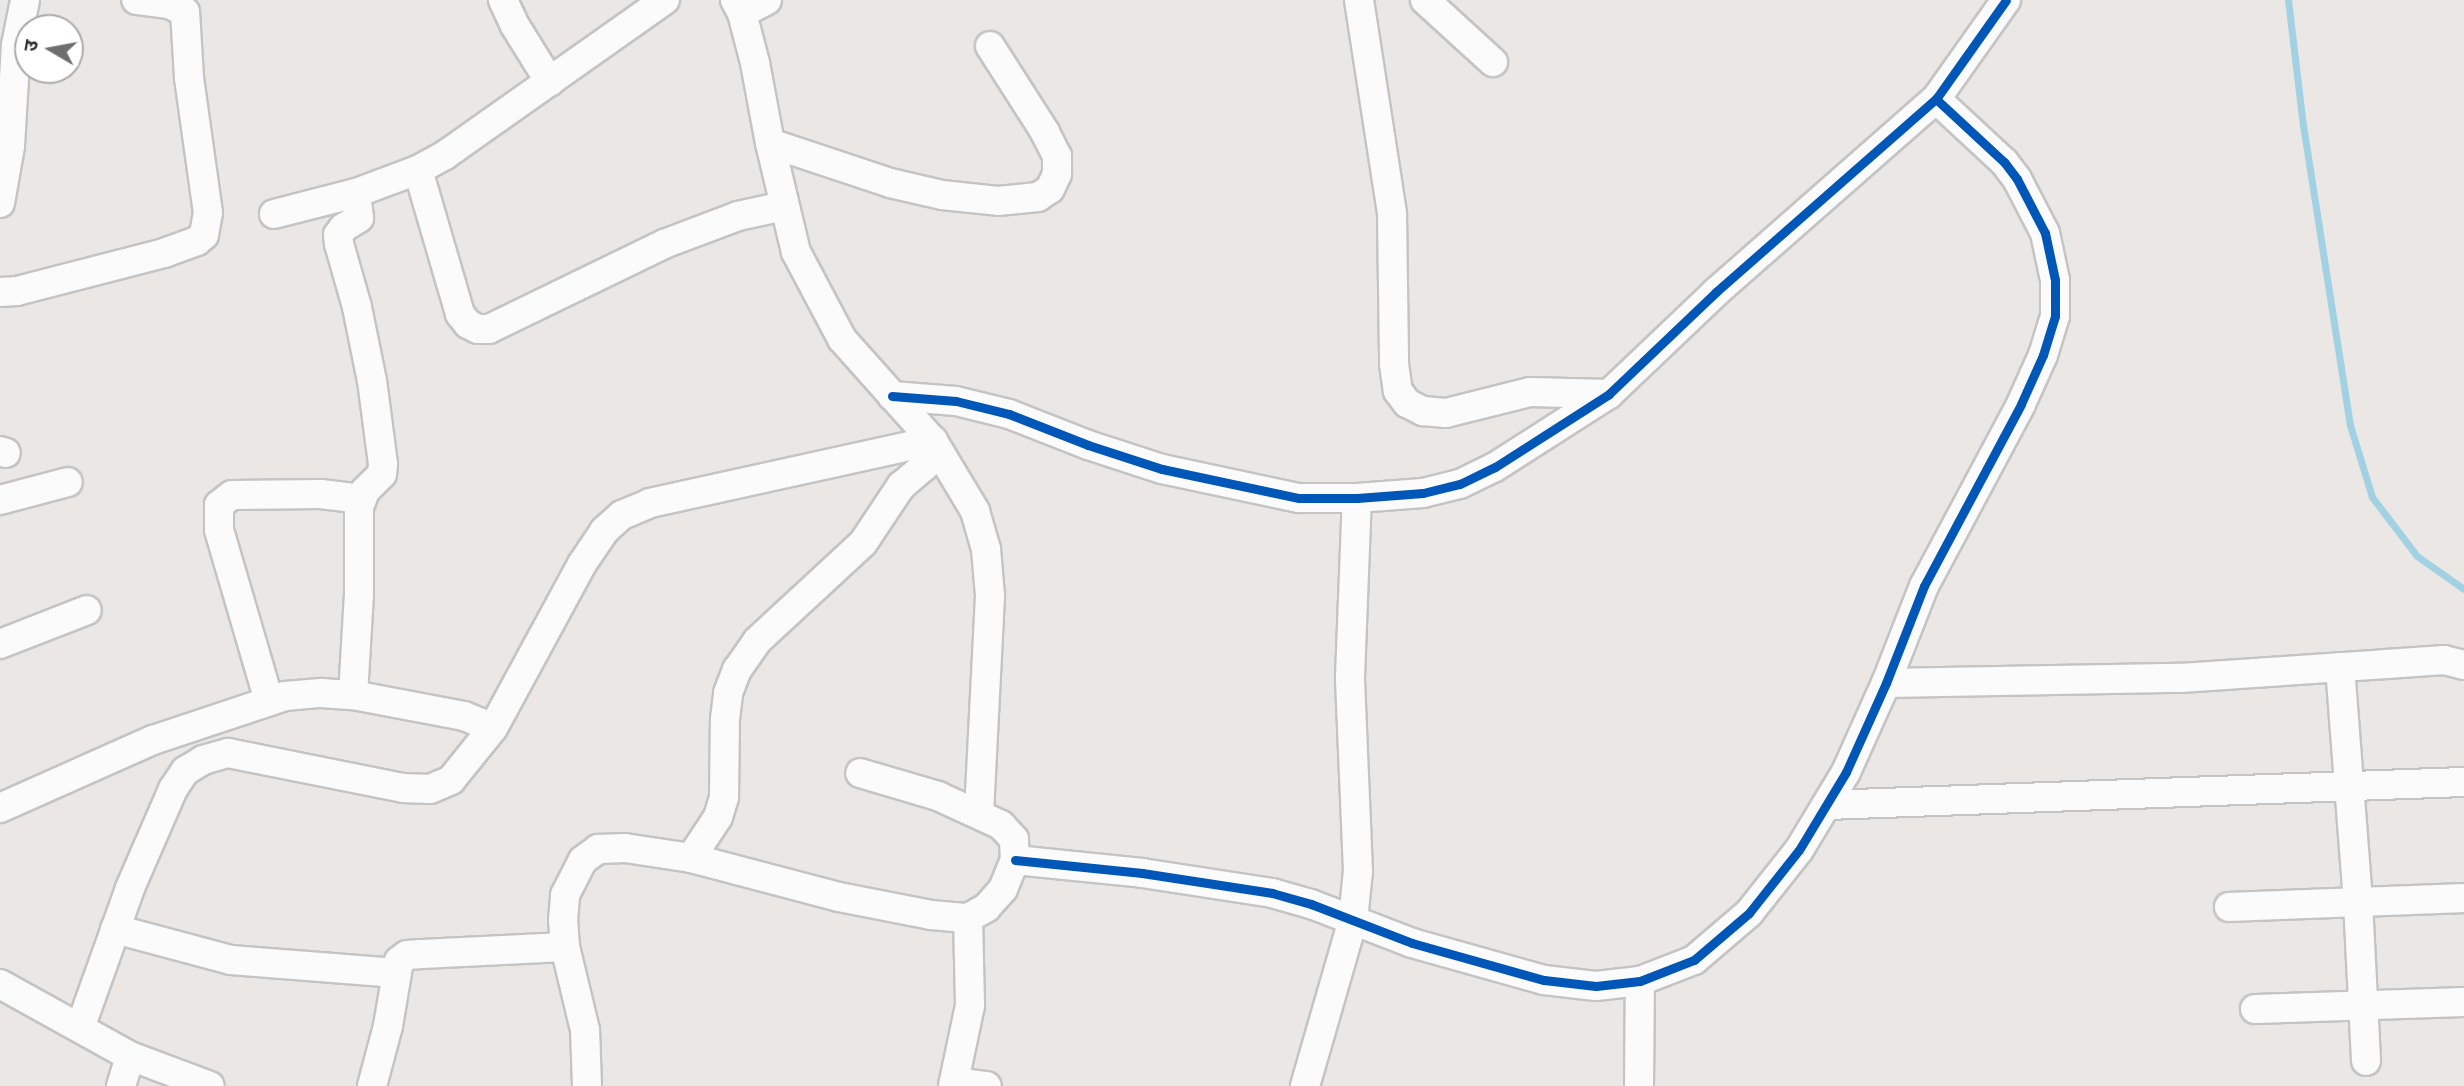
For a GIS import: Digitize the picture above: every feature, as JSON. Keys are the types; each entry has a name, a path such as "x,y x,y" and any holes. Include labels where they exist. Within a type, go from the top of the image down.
{"street":[{"path":"0,203 10,146 16,46 25,0"},
{"path":"0,292 17,291 164,253 197,241 204,235 208,213 191,102 185,12 180,6 136,0"},
{"path":"503,0 514,24 550,82"},
{"path":"767,0 739,7 796,252 822,305 853,354 936,447 975,512 986,549 990,596 979,813"},
{"path":"1359,0 1392,214 1394,365 1398,391 1406,403 1423,411 1446,412 1530,392 1549,390 1609,394"},
{"path":"1425,0 1493,62"},
{"path":"892,396 956,401 1009,414 1088,445 1161,469 1299,498 1357,498 1423,493 1460,484 1494,467 1609,394 1716,292 1936,99 2006,0"},
{"path":"274,214 356,193 418,170 445,155 550,82 652,4"},
{"path":"770,144 890,183 942,195 998,201 1038,197 1050,189 1057,174 1056,156 1045,132 990,46"},
{"path":"1015,860 1142,873 1272,893 1412,943 1544,980 1596,986 1640,981 1694,960 1749,913 1799,850 1846,772 1886,683 1924,586 2021,404 2043,355 2055,316 2055,280 2045,233 2011,170 1936,99"},
{"path":"418,170 460,314 468,324 478,329 489,329 664,244 738,216 784,206"},
{"path":"353,695 359,595 360,499 382,474 383,464 372,381 357,307 338,244 338,235 343,228 359,218 356,193"},
{"path":"178,747 203,760 228,753 403,788 430,789 452,780 479,722 604,531 622,515 650,503 936,447"},
{"path":"691,859 718,817 724,797 725,719 728,693 737,670 757,641 863,543 901,486 936,447"},
{"path":"0,500 68,482"},
{"path":"255,705 219,530 219,505 224,498 232,495 312,494 360,499"},
{"path":"1305,1086 1353,920 1358,871 1350,677 1357,498"},
{"path":"0,644 87,610"},
{"path":"1886,683 2181,678 2444,660 2464,664"},
{"path":"2340,667 2358,902 2366,1061"},
{"path":"0,808 178,747 255,705 321,693 353,695 479,722"},
{"path":"80,1028 115,929 168,801 178,747"},
{"path":"587,1086 585,1030 565,947 562,920 565,895 583,860 598,849 625,848 691,859 872,904 968,918 986,908 1003,889 1015,860 1014,839 1001,825 938,796 860,773"},
{"path":"1827,805 2464,782"},
{"path":"2229,906 2464,898"},
{"path":"968,918 970,1005 953,1084 986,1086"},
{"path":"115,929 231,960 396,973"},
{"path":"372,1086 388,1026 399,961 407,955 565,947"},
{"path":"1639,1086 1640,981"},
{"path":"0,984 130,1056 210,1086"},
{"path":"2255,1009 2464,1002"},
{"path":"121,1086 130,1056"}],"waterway":[{"path":"2288,0 2303,125 2350,425 2372,497 2417,556 2464,589"}],"cycle path":[{"path":"892,396 956,401 1009,414 1088,445 1162,469 1299,498 1357,498 1423,493 1460,484 1495,467 1609,394 1716,292 1936,99 2006,0"},
{"path":"1015,860 1142,873 1272,893 1311,904 1412,943 1544,980 1596,986 1640,981 1694,960 1749,913 1799,850 1846,772 1886,683 1924,586 2021,404 2043,355 2055,316 2055,280 2045,233 2017,179 2004,162 1936,99"}]}
